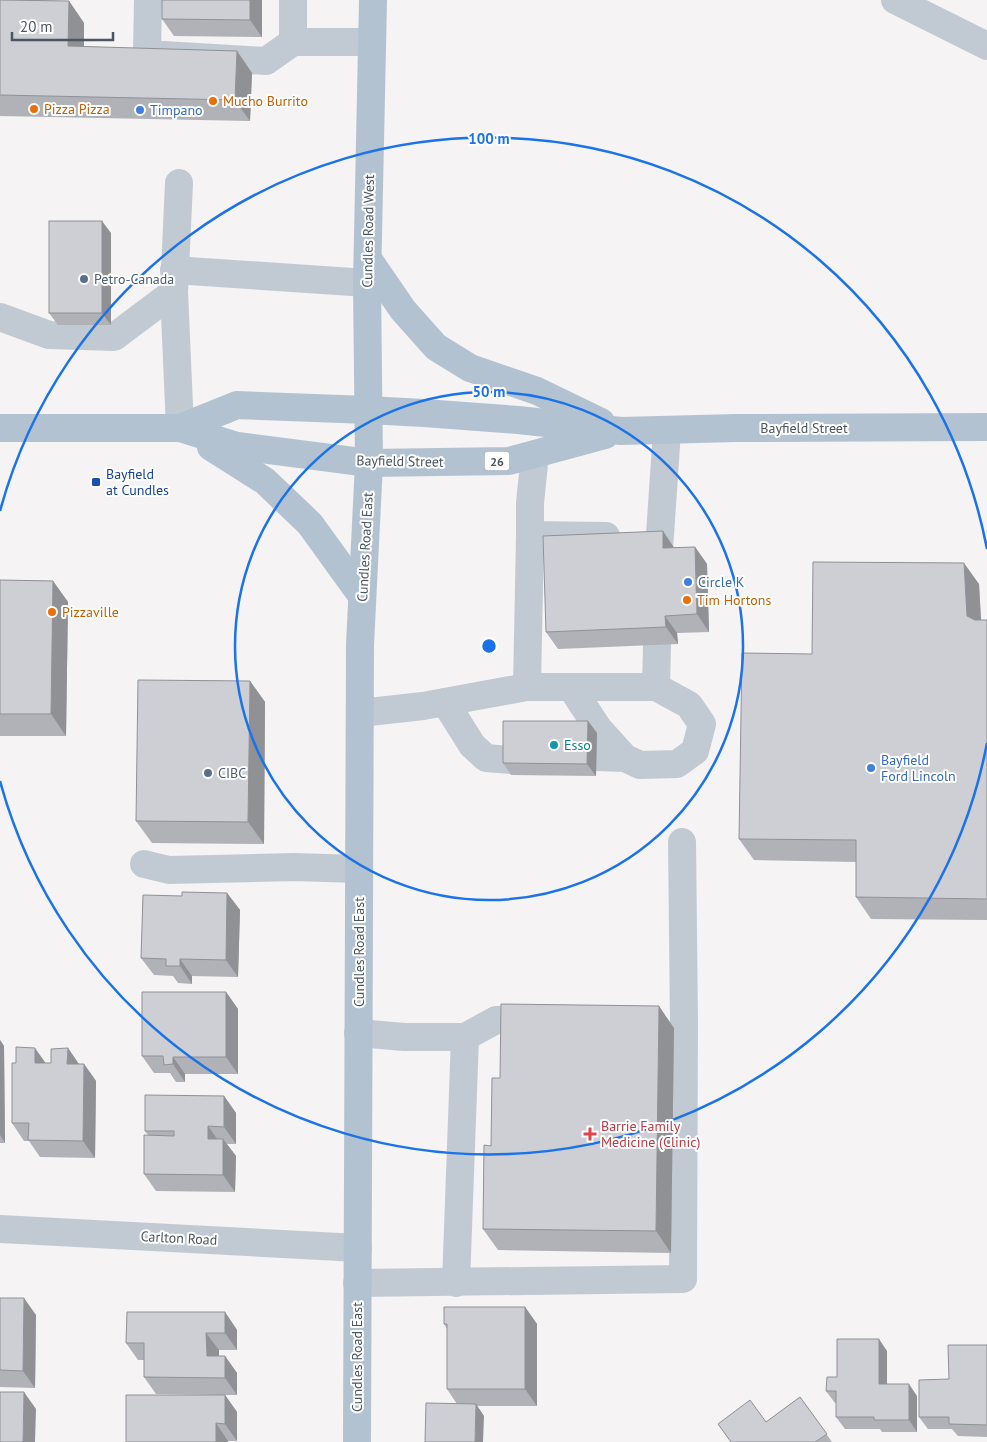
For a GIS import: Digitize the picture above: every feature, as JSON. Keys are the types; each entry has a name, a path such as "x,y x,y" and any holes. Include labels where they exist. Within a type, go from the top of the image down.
{"main road":[{"name":"Cundles Road West","path":"370,463 367,271 373,0"},
{"path":"367,271 436,347 470,368 537,391 621,431"},
{"name":"Bayfield Street","path":"180,428 237,405 368,410 518,420 621,431 745,428 987,427"},
{"name":"Bayfield Street","path":"0,428 180,428 237,446 370,463 509,461 621,431"},
{"path":"180,428 265,481 310,524 362,596"},
{"name":"Cundles Road East","path":"357,1442 360,712 362,596 370,463"}],"street":[{"path":"148,0 147,54 266,60 293,42 372,42"},
{"path":"293,0 293,42"},
{"path":"895,0 987,46"},
{"path":"179,183 174,281 180,428"},
{"path":"0,317 49,335 114,337 174,281 367,271"},
{"path":"530,534 647,540 667,431"},
{"path":"527,687 530,503 534,454"},
{"path":"528,601 558,600"},
{"path":"656,687 657,645"},
{"path":"360,712 423,706 527,687 656,687 689,706 702,724 695,751 677,764 640,764 625,758 596,757"},
{"path":"571,687 598,728 625,758"},
{"path":"446,702 472,745 486,758 511,760"},
{"path":"358,1283 684,1280 682,842"},
{"path":"144,864 168,870 359,869"},
{"path":"358,1032 404,1037 465,1037 496,1020 561,1018"},
{"path":"656,1021 684,1022"},
{"path":"456,1283 465,1037"},
{"name":"Carlton Road","path":"0,1229 358,1248"}],"building":[{"path":"0,0 69,1 68,46 237,51 235,100 0,95"},
{"path":"162,0 250,0 250,20 162,19"},
{"name":"Petro-Canada","path":"49,221 102,221 102,313 49,313"},
{"path":"663,531 663,548 695,547 697,614 665,616 666,627 546,632 543,536"},
{"name":"Bayfield Ford Lincoln","path":"813,562 964,563 967,616 975,620 987,620 987,899 856,897 856,840 739,839 742,653 812,654"},
{"path":"0,580 53,581 51,714 0,714"},
{"name":"CIBC","path":"138,680 250,681 248,822 136,821"},
{"name":"Esso","path":"503,721 588,721 587,764 503,763"},
{"path":"182,892 227,893 226,960 180,959 180,966 166,966 166,959 141,958 143,895 182,896"},
{"path":"142,992 226,992 226,1057 173,1057 173,1064 164,1065 163,1056 142,1056"},
{"name":"Barrie Family Medicine (Clinic)","path":"501,1004 659,1006 656,1231 483,1229 484,1145 491,1146 492,1078 500,1078"},
{"path":"16,1047 35,1048 35,1063 51,1063 51,1049 68,1048 67,1064 84,1064 83,1141 28,1140 29,1123 12,1123 12,1063 16,1063"},
{"path":"145,1095 224,1096 224,1127 208,1126 208,1139 223,1139 223,1175 144,1174 144,1135 174,1136 174,1131 145,1131"},
{"path":"0,1298 24,1298 23,1371 0,1370"},
{"path":"444,1307 525,1307 525,1389 447,1389 447,1324 444,1324"},
{"path":"127,1312 225,1312 225,1333 206,1333 207,1356 225,1356 225,1378 144,1377 144,1343 126,1343"},
{"path":"837,1339 879,1339 879,1384 909,1384 909,1420 874,1420 874,1417 836,1417 836,1391 826,1391 827,1377 837,1377"},
{"path":"948,1345 987,1345 987,1425 949,1424 949,1417 919,1417 919,1380 949,1379"},
{"path":"0,1392 24,1392 23,1442 0,1442"},
{"path":"126,1395 225,1395 225,1424 216,1423 216,1442 126,1442"},
{"path":"800,1397 827,1434 815,1442 731,1442 718,1424 750,1400 766,1422"},
{"path":"426,1403 476,1404 475,1442 425,1442"}],"place":[{"name":"Mucho Burrito","path":"213,101"},
{"name":"Pizza Pizza","path":"34,109"},
{"name":"Timpano","path":"140,110"},
{"name":"Petro-Canada","path":"84,279"},
{"name":"Bayfield at Cundles","path":"96,482"},
{"name":"Circle K","path":"688,582"},
{"name":"Tim Hortons","path":"687,600"},
{"name":"Pizzaville","path":"52,612"},
{"name":"Esso","path":"554,745"},
{"name":"Bayfield Ford Lincoln","path":"871,768"},
{"name":"CIBC","path":"208,773"},
{"name":"Barrie Family Medicine (Clinic)","path":"590,1134"}]}
